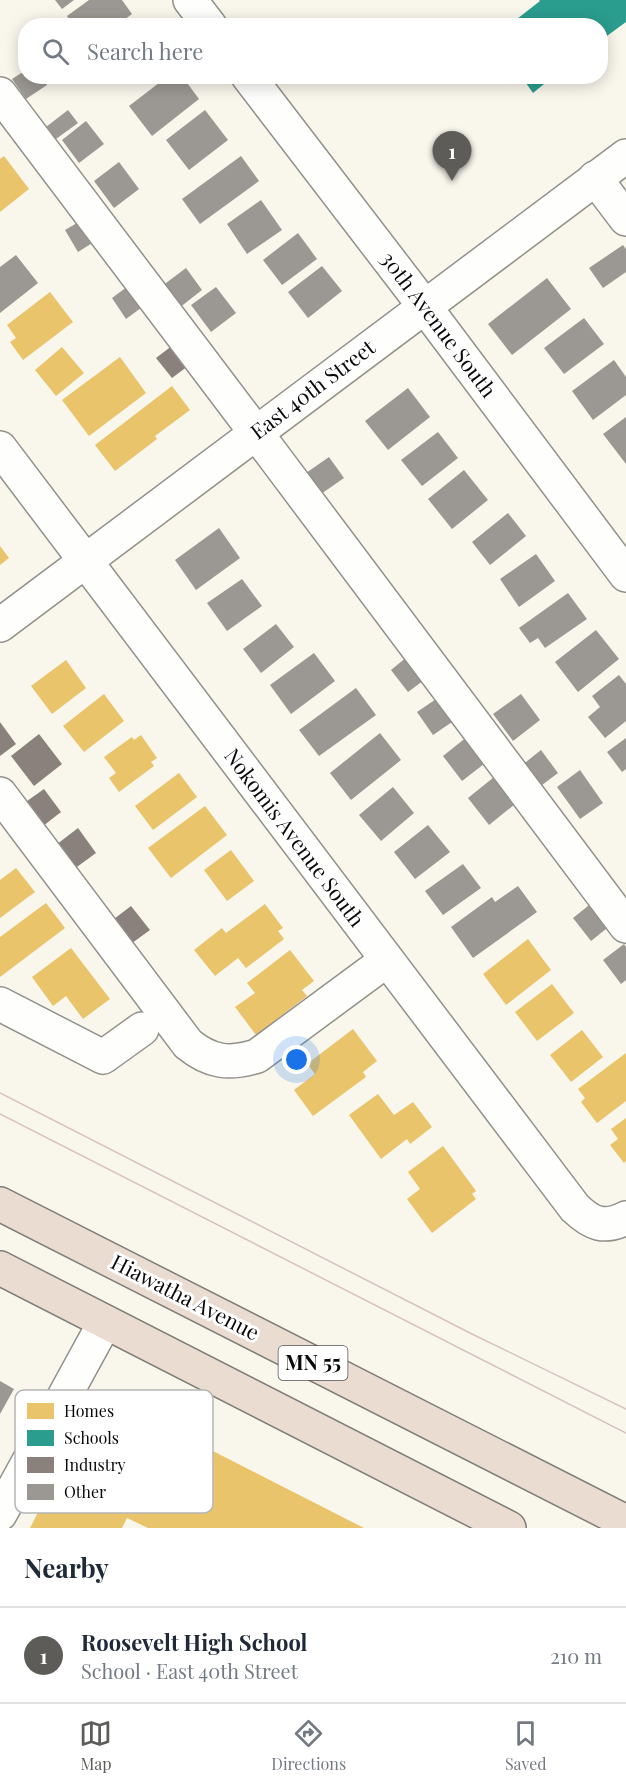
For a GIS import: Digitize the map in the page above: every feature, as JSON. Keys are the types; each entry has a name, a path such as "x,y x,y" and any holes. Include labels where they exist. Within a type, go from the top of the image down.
{"highway":[{"name":"Hiawatha Avenue","path":"0,1204 626,1522"},
{"name":"MN 55","path":"0,1268 508,1528"}],"street":[{"path":"190,0 204,18"},
{"name":"30th Avenue South","path":"254,84 626,575"},
{"path":"0,94 626,926"},
{"name":"East 40th Street","path":"0,625 626,156"},
{"path":"595,178 626,219"},
{"name":"Nokomis Avenue South","path":"0,448 575,1208 594,1223 608,1224 626,1218"},
{"path":"0,794 181,1035 200,1054 227,1062 242,1061 257,1056 387,960"},
{"path":"0,1004 103,1057 142,1029"},
{"path":"68,1390 105,1322"},
{"path":"0,1514 15,1487"}],"building: Homes":[{"path":"4,156 29,189 0,212 0,159"},
{"path":"50,292 73,322 23,360 10,342 16,338 7,325"},
{"path":"62,347 84,373 56,396 35,370"},
{"path":"120,357 146,393 89,436 62,400"},
{"path":"172,386 190,410 155,436 157,439 115,471 95,445"},
{"path":"0,546 9,558 0,565"},
{"path":"66,660 86,688 52,714 31,686"},
{"path":"104,694 124,721 84,752 63,726"},
{"path":"141,735 157,758 151,762 154,766 119,792 109,778 116,773 104,757 132,737 134,740"},
{"path":"179,773 197,797 153,830 135,806"},
{"path":"205,806 227,835 171,878 148,848"},
{"path":"231,850 254,881 227,901 204,870"},
{"path":"16,868 35,892 0,918 0,880"},
{"path":"46,903 65,928 0,977 0,937"},
{"path":"265,904 283,928 278,931 284,939 246,968 238,958 215,976 194,950 222,928 226,933"},
{"path":"528,939 551,970 506,1005 483,974"},
{"path":"71,948 110,999 83,1019 66,996 53,1006 32,977"},
{"path":"290,950 314,981 302,990 307,996 256,1035 235,1007 255,993 247,983"},
{"path":"552,984 574,1013 537,1041 515,1012"},
{"path":"353,1029 377,1061 363,1072 366,1077 313,1116 294,1090 315,1074 307,1064"},
{"path":"582,1030 603,1057 571,1082 550,1055"},
{"path":"626,1053 626,1101 597,1123 581,1102 585,1098 578,1089"},
{"path":"378,1094 394,1115 413,1102 432,1127 410,1144 407,1139 381,1159 349,1115"},
{"path":"626,1118 626,1161 624,1163 610,1145 618,1139 611,1129"},
{"path":"443,1146 476,1191 472,1194 476,1199 432,1233 407,1199 420,1189 408,1172"},
{"path":"213,1451 364,1528 148,1528 127,1518 122,1528 30,1528 38,1513 213,1513"}],"building: Schools":[{"path":"626,0 626,22 608,35 608,18 518,18 540,1"},
{"path":"527,84 544,84 533,93"}],"building: Industry":[{"path":"177,342 192,363 172,378 156,358"},
{"path":"0,722 16,744 0,756"},
{"path":"39,734 62,764 34,786 11,756"},
{"path":"44,789 61,812 38,830 20,806"},
{"path":"78,828 96,853 70,872 52,848"},
{"path":"131,906 150,930 128,946 110,922"}],"building: Other":[{"path":"55,0 74,0 62,9"},
{"path":"89,0 122,0 132,14 127,18 68,18 67,16"},
{"path":"18,75 18,84 47,85 26,99 12,79"},
{"path":"158,84 188,84 199,99 152,136 129,106"},
{"path":"68,110 78,123 56,139 46,127"},
{"path":"205,110 228,140 189,170 166,140"},
{"path":"86,121 104,144 79,163 62,140"},
{"path":"241,156 259,181 200,224 182,199"},
{"path":"119,162 139,189 114,208 94,181"},
{"path":"261,200 282,230 247,254 227,224"},
{"path":"84,219 97,240 78,252 65,230"},
{"path":"298,233 317,259 282,285 263,260"},
{"path":"623,245 626,249 626,272 603,288 589,268"},
{"path":"16,255 38,283 0,313 0,267"},
{"path":"322,266 342,291 308,318 288,292"},
{"path":"186,268 202,290 179,308 162,286"},
{"path":"547,278 571,309 512,355 488,324"},
{"path":"135,281 149,302 126,319 112,298"},
{"path":"216,287 236,313 211,332 191,305"},
{"path":"584,318 604,344 564,374 544,348"},
{"path":"614,360 626,377 626,395 593,420 572,391"},
{"path":"408,388 430,417 388,450 365,421"},
{"path":"626,417 626,464 603,434"},
{"path":"438,432 458,458 422,486 401,460"},
{"path":"329,457 344,478 321,494 306,473"},
{"path":"464,470 488,500 452,529 428,499"},
{"path":"508,513 526,536 490,565 472,542"},
{"path":"219,528 240,558 196,590 175,560"},
{"path":"536,554 555,581 519,607 500,579"},
{"path":"242,579 262,606 227,631 207,603"},
{"path":"568,593 587,619 545,648 538,638 530,643 519,628"},
{"path":"276,624 294,647 261,673 243,649"},
{"path":"596,630 619,659 578,692 555,662"},
{"path":"413,652 431,675 408,692 391,670"},
{"path":"314,653 335,681 291,714 270,685"},
{"path":"619,675 626,684 626,721 605,738 588,717 600,707 592,696"},
{"path":"356,688 376,715 319,756 299,730"},
{"path":"521,694 540,720 513,741 493,714"},
{"path":"439,697 455,720 433,735 417,712"},
{"path":"473,732 493,757 462,781 443,756"},
{"path":"380,733 401,760 351,800 330,773"},
{"path":"626,738 626,769 622,772 607,752"},
{"path":"541,750 558,773 538,788 521,766"},
{"path":"580,770 603,803 580,819 557,787"},
{"path":"499,773 520,800 489,825 468,798"},
{"path":"393,787 414,813 381,841 359,815"},
{"path":"428,825 450,852 415,879 394,852"},
{"path":"463,864 481,888 443,915 425,891"},
{"path":"518,886 537,912 473,958 451,927 492,897 495,902"},
{"path":"598,898 616,921 591,941 573,918"},
{"path":"624,944 626,947 626,980 621,984 603,960"},
{"path":"0,1381 14,1389 0,1414"}],"tram line":[{"path":"0,1093 472,1334 626,1409"},
{"path":"0,1114 626,1433"}],"place":[{"name":"Roosevelt High School","path":"452,181"}]}
